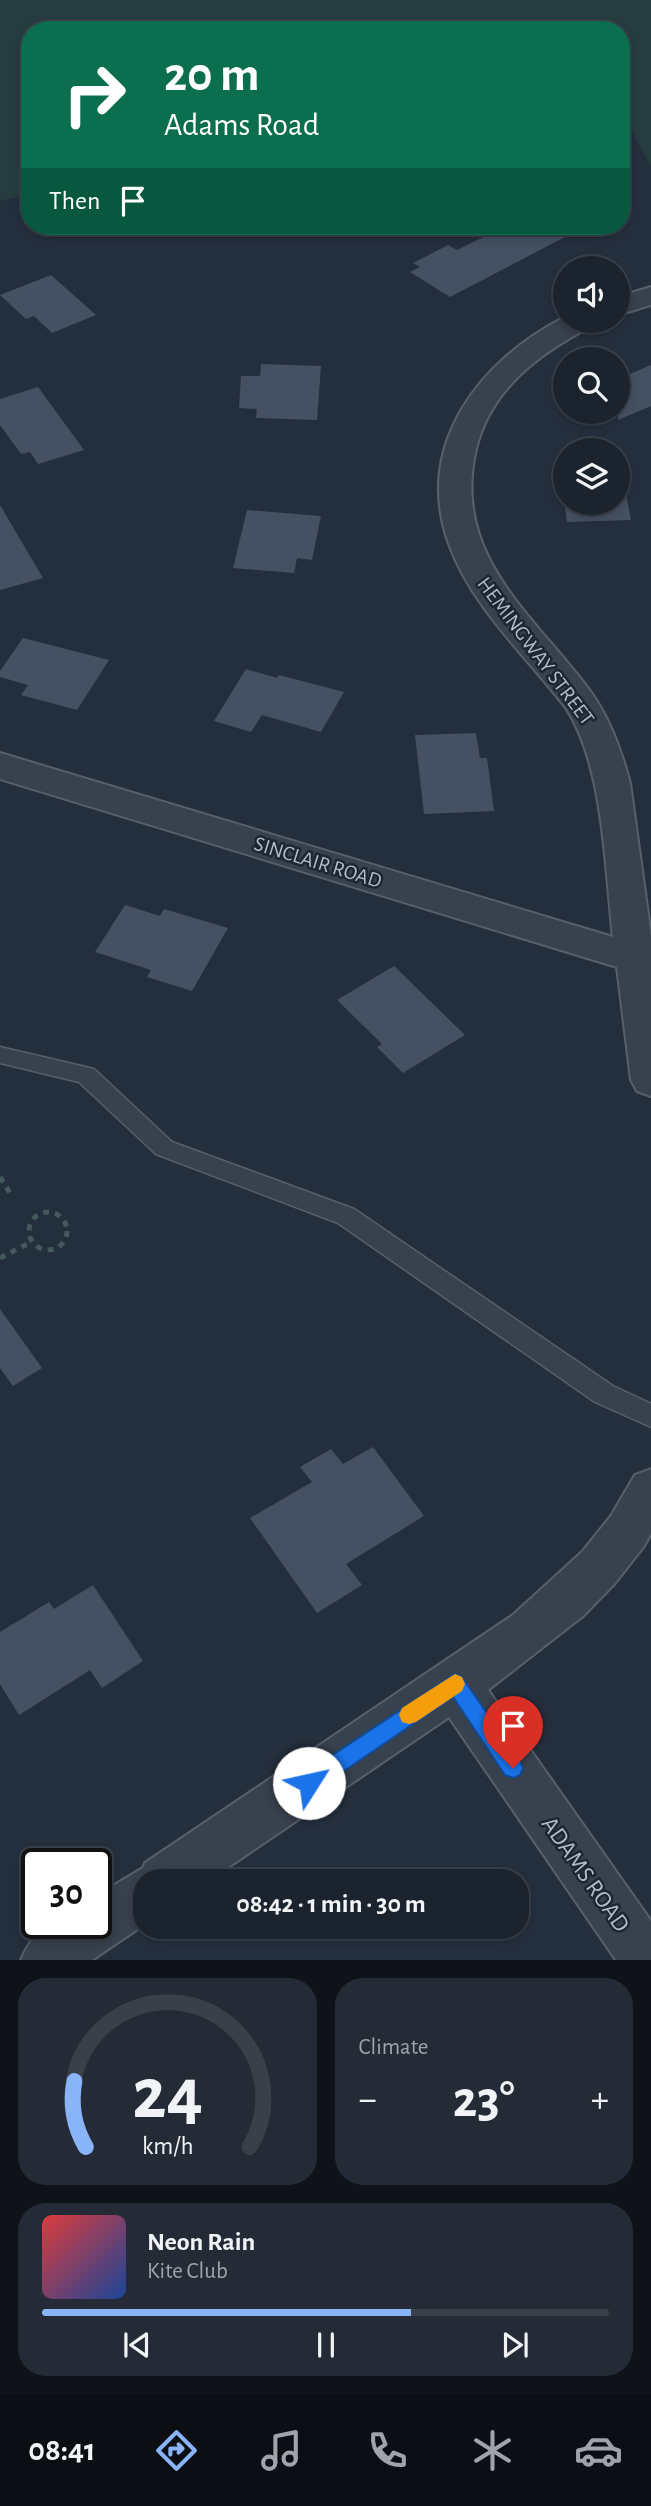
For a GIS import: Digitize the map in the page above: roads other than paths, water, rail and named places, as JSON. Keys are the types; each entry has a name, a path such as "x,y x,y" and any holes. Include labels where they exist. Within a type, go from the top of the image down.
{"street":[{"path":"630,302 651,296"},
{"name":"HEMINGWAY STREET","path":"559,333 531,349 487,393 470,418 459,446 452,496 455,519 472,564 579,702 595,728 612,783 643,961 651,1080"},
{"name":"SINCLAIR ROAD","path":"0,766 643,961"},
{"path":"181,1869 455,1684 550,1614 593,1575 626,1535 651,1490"},
{"name":"ADAMS ROAD","path":"455,1684 647,1960"},
{"path":"47,1960 133,1901"}],"lane":[{"path":"0,1055 86,1075 164,1148 346,1216 604,1394 651,1416"}]}
